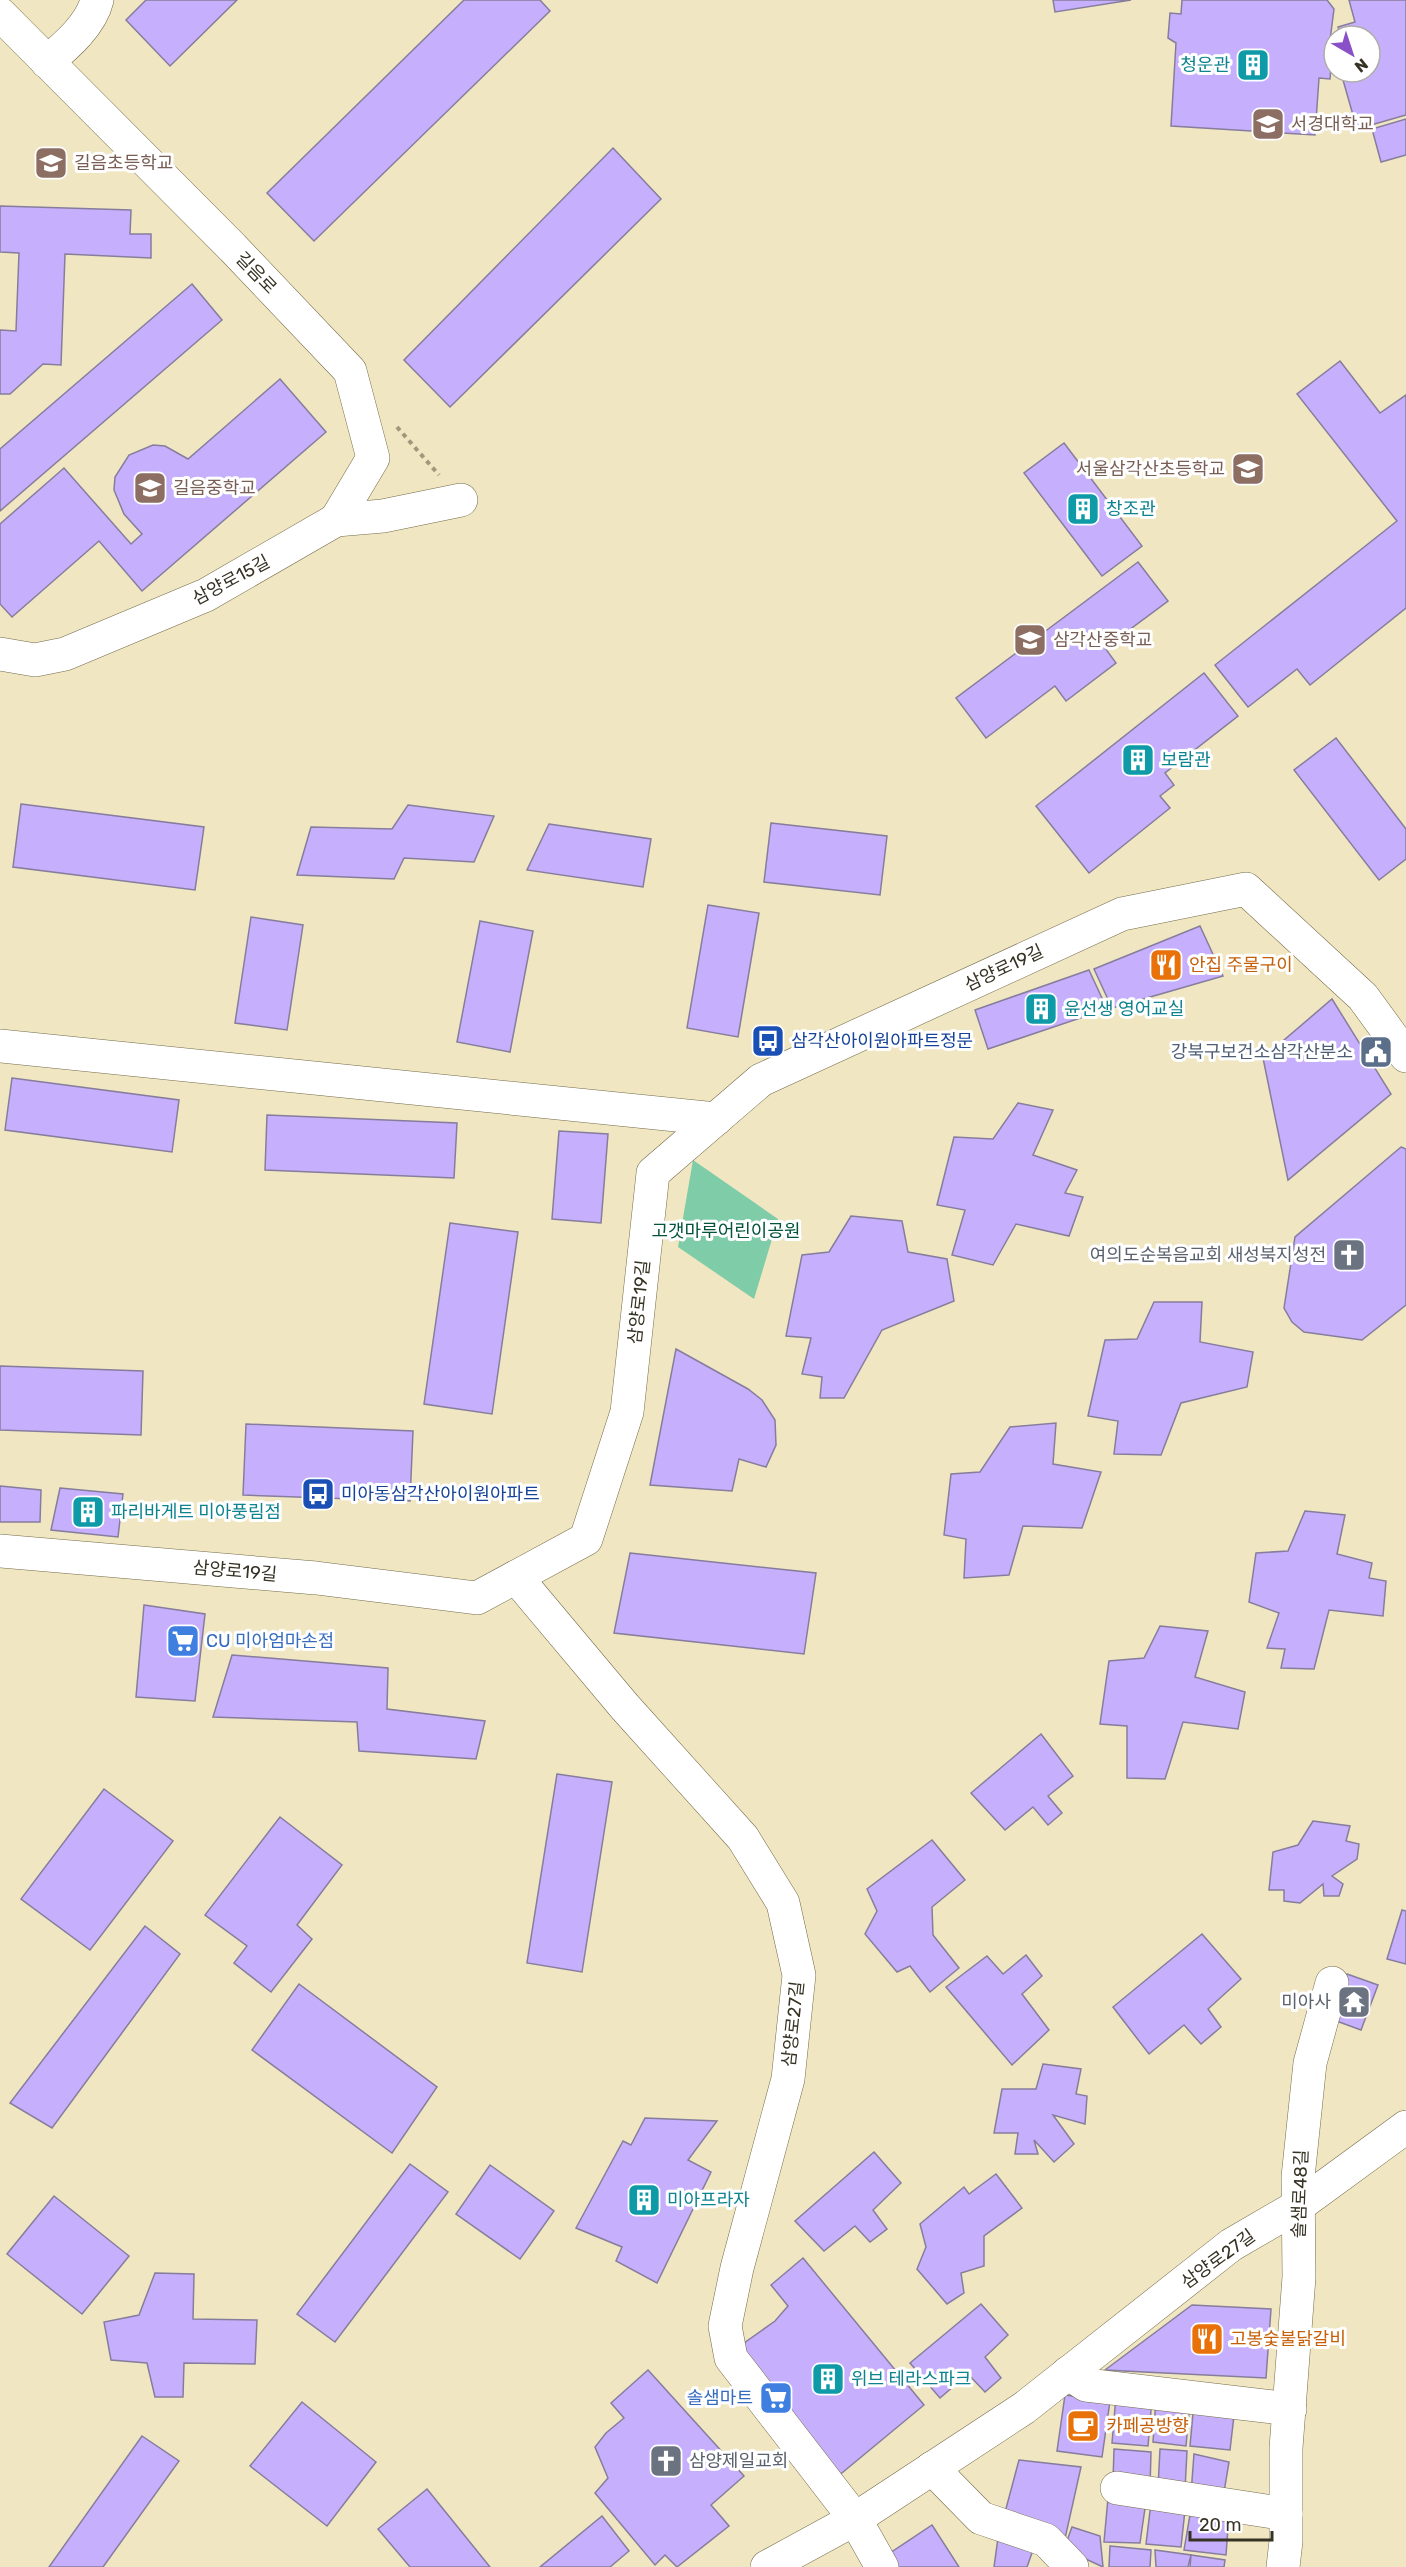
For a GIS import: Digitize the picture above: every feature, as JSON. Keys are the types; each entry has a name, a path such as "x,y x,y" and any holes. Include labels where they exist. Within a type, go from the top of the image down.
{"street":[{"path":"47,62 68,45 95,8 97,0"},
{"name":"길음로","path":"0,14 232,248 350,371 373,458 336,520"},
{"name":"삼양로15길","path":"0,654 35,660 65,654 206,595 336,520 383,516 461,500"},
{"name":"삼양로19길","path":"0,1551 316,1578 477,1598 586,1539 627,1412 653,1173 761,1080 1122,914 1246,889 1363,997 1406,1056"},
{"path":"0,1046 716,1119"},
{"name":"삼양로27길","path":"516,1577 625,1707 743,1838 783,1903 799,1975 788,2079 737,2268 725,2326 731,2358 855,2519"},
{"name":"솔샘로48길","path":"1283,2567 1299,2277 1298,2177 1310,2063 1332,1983"},
{"name":"삼양로27길","path":"767,2567 855,2519 1024,2408 1232,2245 1299,2206 1406,2127"},
{"path":"1068,2373 1086,2385 1290,2409"},
{"path":"932,2468 981,2518 1046,2540 1072,2567"},
{"path":"1117,2488 1286,2514"},
{"path":"855,2519 882,2567"}],"path":[{"path":"394,423 461,500"}],"green space":[{"name":"고갯마루어린이공원","path":"693,1160 778,1219 754,1299 678,1247"}],"building":[{"path":"146,0 237,0 170,66 126,20"},
{"path":"464,0 540,0 550,11 314,241 267,193"},
{"path":"1053,0 1131,0 1055,12"},
{"name":"청운관","path":"1182,0 1327,0 1334,9 1332,24 1322,24 1322,78 1319,78 1315,135 1171,126 1176,43 1168,38 1170,13 1181,14"},
{"path":"1349,0 1406,0 1406,115 1357,129 1344,84 1382,84 1382,24 1348,24 1355,22"},
{"path":"1406,119 1406,155 1381,162 1372,129"},
{"path":"613,148 661,199 450,407 404,360"},
{"path":"0,206 131,210 130,234 151,234 151,258 65,254 61,365 43,364 10,394 0,394 0,330 16,331 19,253 0,252"},
{"path":"192,284 222,320 0,511 0,449"},
{"path":"1340,361 1380,413 1406,395 1406,608 1310,685 1297,669 1248,707 1215,665 1397,521 1297,394"},
{"path":"280,379 326,432 142,591 99,541 12,617 0,604 0,524 64,468 131,544 142,534 124,514 114,490 115,477 129,455 153,445 165,446 188,459"},
{"name":"창조관","path":"1064,443 1142,546 1102,576 1024,473"},
{"path":"1138,562 1168,601 1105,648 1116,663 1066,701 1055,686 986,738 956,698"},
{"name":"보람관","path":"1204,673 1238,716 1165,773 1174,785 1160,796 1170,808 1089,873 1036,806"},
{"path":"1336,738 1406,829 1406,859 1379,880 1294,770"},
{"path":"21,804 204,827 195,890 13,867"},
{"path":"408,805 494,816 474,862 404,858 394,879 297,875 311,827 392,829"},
{"path":"771,823 887,836 880,895 764,882"},
{"path":"549,824 651,839 643,887 527,870"},
{"path":"708,905 759,913 738,1037 687,1028"},
{"path":"251,917 303,925 287,1030 235,1023"},
{"path":"480,921 533,931 510,1052 457,1042"},
{"path":"1200,926 1223,976 1112,1008 1094,969"},
{"name":"윤선생 영어교실","path":"1089,970 1107,1009 988,1049 975,1010"},
{"name":"강북구보건소삼각산분소","path":"1332,999 1391,1094 1288,1180 1263,1058"},
{"path":"12,1078 179,1100 172,1152 5,1130"},
{"path":"1018,1103 1053,1110 1033,1155 1077,1170 1065,1193 1083,1197 1069,1236 1016,1224 993,1265 952,1255 965,1210 937,1205 954,1137 993,1139"},
{"path":"267,1115 457,1123 454,1178 265,1170"},
{"path":"559,1131 608,1134 601,1223 552,1219"},
{"name":"여의도순복음교회 새성북지성전","path":"1401,1147 1406,1149 1406,1305 1362,1340 1304,1332 1292,1322 1284,1308 1295,1237"},
{"path":"851,1216 902,1221 908,1252 947,1259 954,1301 882,1330 844,1398 820,1398 822,1377 802,1374 811,1338 786,1336 802,1255 829,1252"},
{"path":"450,1223 518,1232 492,1414 424,1404"},
{"path":"1154,1302 1202,1302 1200,1342 1253,1352 1247,1387 1181,1403 1161,1455 1114,1454 1118,1421 1088,1416 1105,1340 1137,1339"},
{"path":"676,1349 748,1389 762,1400 775,1420 776,1445 766,1467 739,1459 732,1491 650,1485"},
{"path":"0,1366 143,1371 141,1435 0,1430"},
{"path":"1056,1423 1053,1464 1101,1472 1082,1528 1023,1526 1009,1575 964,1578 966,1539 944,1535 951,1474 980,1472 1010,1427"},
{"path":"246,1424 413,1431 410,1501 243,1495"},
{"path":"0,1486 41,1490 40,1522 0,1522"},
{"name":"파리바게트 미아풍림점","path":"60,1488 123,1494 118,1537 51,1530"},
{"path":"1305,1511 1345,1515 1337,1554 1372,1563 1369,1578 1386,1581 1383,1616 1329,1610 1314,1669 1281,1668 1285,1649 1267,1648 1279,1613 1249,1602 1256,1553 1288,1551"},
{"path":"630,1553 816,1573 804,1654 614,1633"},
{"path":"144,1605 205,1614 195,1701 136,1697"},
{"path":"1160,1626 1208,1631 1195,1677 1245,1692 1238,1729 1183,1722 1165,1779 1127,1778 1127,1726 1100,1724 1109,1661 1144,1658"},
{"path":"232,1655 388,1668 387,1709 485,1721 476,1759 359,1751 357,1722 213,1717"},
{"path":"1041,1734 1073,1776 1048,1796 1062,1813 1048,1825 1033,1807 1005,1830 971,1793"},
{"path":"557,1774 612,1782 582,1972 527,1963"},
{"path":"104,1789 173,1841 90,1950 21,1899"},
{"path":"280,1817 342,1865 297,1925 312,1939 271,1992 234,1963 247,1946 205,1915"},
{"path":"1313,1821 1350,1826 1346,1841 1359,1844 1357,1859 1332,1876 1343,1884 1339,1896 1324,1896 1323,1884 1300,1903 1284,1901 1284,1890 1269,1890 1273,1852 1298,1845"},
{"path":"932,1840 965,1880 932,1907 933,1935 959,1968 930,1992 910,1966 897,1972 865,1934 877,1911 867,1889"},
{"path":"1402,1910 1406,1911 1406,1964 1387,1959"},
{"path":"145,1926 180,1954 52,2128 10,2103"},
{"path":"1202,1934 1241,1979 1208,2009 1221,2027 1201,2044 1184,2025 1149,2054 1113,2007"},
{"path":"1026,1955 1042,1976 1022,1994 1049,2030 1012,2065 946,1987 987,1956 1003,1974"},
{"name":"미아사","path":"1347,1974 1378,1985 1361,2030 1331,2019"},
{"path":"299,1984 437,2087 392,2153 252,2050"},
{"path":"1043,2064 1081,2069 1076,2094 1087,2096 1085,2124 1053,2115 1074,2144 1054,2162 1034,2140 1038,2154 1015,2154 1018,2133 994,2133 1002,2089 1036,2089"},
{"name":"미아프라자","path":"645,2118 717,2121 688,2160 711,2172 657,2283 616,2261 622,2247 576,2228 623,2141 631,2145"},
{"path":"874,2152 901,2183 873,2210 887,2229 870,2242 855,2226 824,2251 795,2221"},
{"path":"410,2164 448,2192 335,2342 297,2314"},
{"path":"490,2165 554,2211 520,2259 456,2214"},
{"path":"996,2174 1022,2208 984,2236 984,2266 961,2273 964,2293 947,2304 917,2269 926,2247 920,2224 964,2187 969,2194"},
{"path":"54,2196 129,2256 82,2314 7,2254"},
{"name":"위브 테라스파크","path":"803,2258 924,2405 837,2477 730,2353 775,2321 788,2306 771,2285"},
{"path":"155,2273 194,2274 193,2319 257,2320 255,2364 184,2363 183,2397 155,2397 147,2363 111,2360 104,2322 139,2315"},
{"path":"981,2304 1008,2335 985,2357 1001,2378 985,2392 968,2374 940,2398 910,2363"},
{"name":"고봉숯불닭갈비","path":"1192,2305 1271,2309 1266,2378 1105,2370"},
{"name":"삼양제일교회","path":"648,2370 744,2476 711,2505 729,2526 677,2567 665,2555 655,2565 595,2493 608,2478 595,2447 606,2433 624,2418 611,2403"},
{"name":"카페공방향","path":"1065,2395 1110,2401 1102,2457 1057,2451"},
{"path":"1116,2396 1152,2399 1148,2446 1112,2443"},
{"path":"1156,2399 1190,2402 1186,2446 1153,2442"},
{"path":"302,2402 376,2462 327,2526 250,2466"},
{"path":"1194,2402 1235,2407 1230,2450 1190,2446"},
{"path":"142,2436 179,2461 103,2567 49,2567"},
{"path":"1114,2449 1151,2452 1150,2487 1113,2481"},
{"path":"1160,2449 1187,2451 1185,2489 1158,2488"},
{"path":"1194,2454 1229,2462 1223,2498 1191,2494"},
{"path":"1019,2460 1081,2467 1064,2543 1004,2516"},
{"path":"427,2489 490,2567 410,2567 378,2529"},
{"path":"1108,2498 1146,2501 1140,2543 1104,2542"},
{"path":"1151,2503 1185,2510 1181,2547 1146,2544"},
{"path":"1191,2509 1229,2514 1226,2555 1184,2550"},
{"path":"602,2516 629,2551 610,2567 540,2567"},
{"path":"932,2525 959,2567 889,2567 884,2557"},
{"path":"1072,2527 1100,2536 1103,2567 1064,2549"},
{"path":"998,2538 1033,2550 1027,2567 994,2567"},
{"path":"1110,2546 1151,2550 1150,2567 1109,2567"},
{"path":"1155,2550 1191,2555 1188,2567 1156,2567"},
{"path":"1191,2555 1225,2560 1224,2567 1190,2567"}],"place":[{"name":"청운관","path":"1253,65"},
{"name":"서경대학교","path":"1268,124"},
{"name":"길음초등학교","path":"51,163"},
{"name":"서울삼각산초등학교","path":"1248,469"},
{"name":"길음중학교","path":"150,488"},
{"name":"창조관","path":"1083,509"},
{"name":"삼각산중학교","path":"1030,640"},
{"name":"보람관","path":"1138,760"},
{"name":"안집 주물구이","path":"1166,965"},
{"name":"윤선생 영어교실","path":"1041,1009"},
{"name":"삼각산아이원아파트정문","path":"768,1041"},
{"name":"강북구보건소삼각산분소","path":"1376,1052"},
{"name":"여의도순복음교회 새성북지성전","path":"1349,1255"},
{"name":"미아동삼각산아이원아파트","path":"318,1494"},
{"name":"파리바게트 미아풍림점","path":"88,1512"},
{"name":"CU 미아엄마손점","path":"183,1641"},
{"name":"미아사","path":"1354,2002"},
{"name":"미아프라자","path":"644,2200"},
{"name":"고봉숯불닭갈비","path":"1207,2339"},
{"name":"위브 테라스파크","path":"828,2379"},
{"name":"솔샘마트","path":"776,2398"},
{"name":"카페공방향","path":"1083,2426"},
{"name":"삼양제일교회","path":"666,2461"}]}
